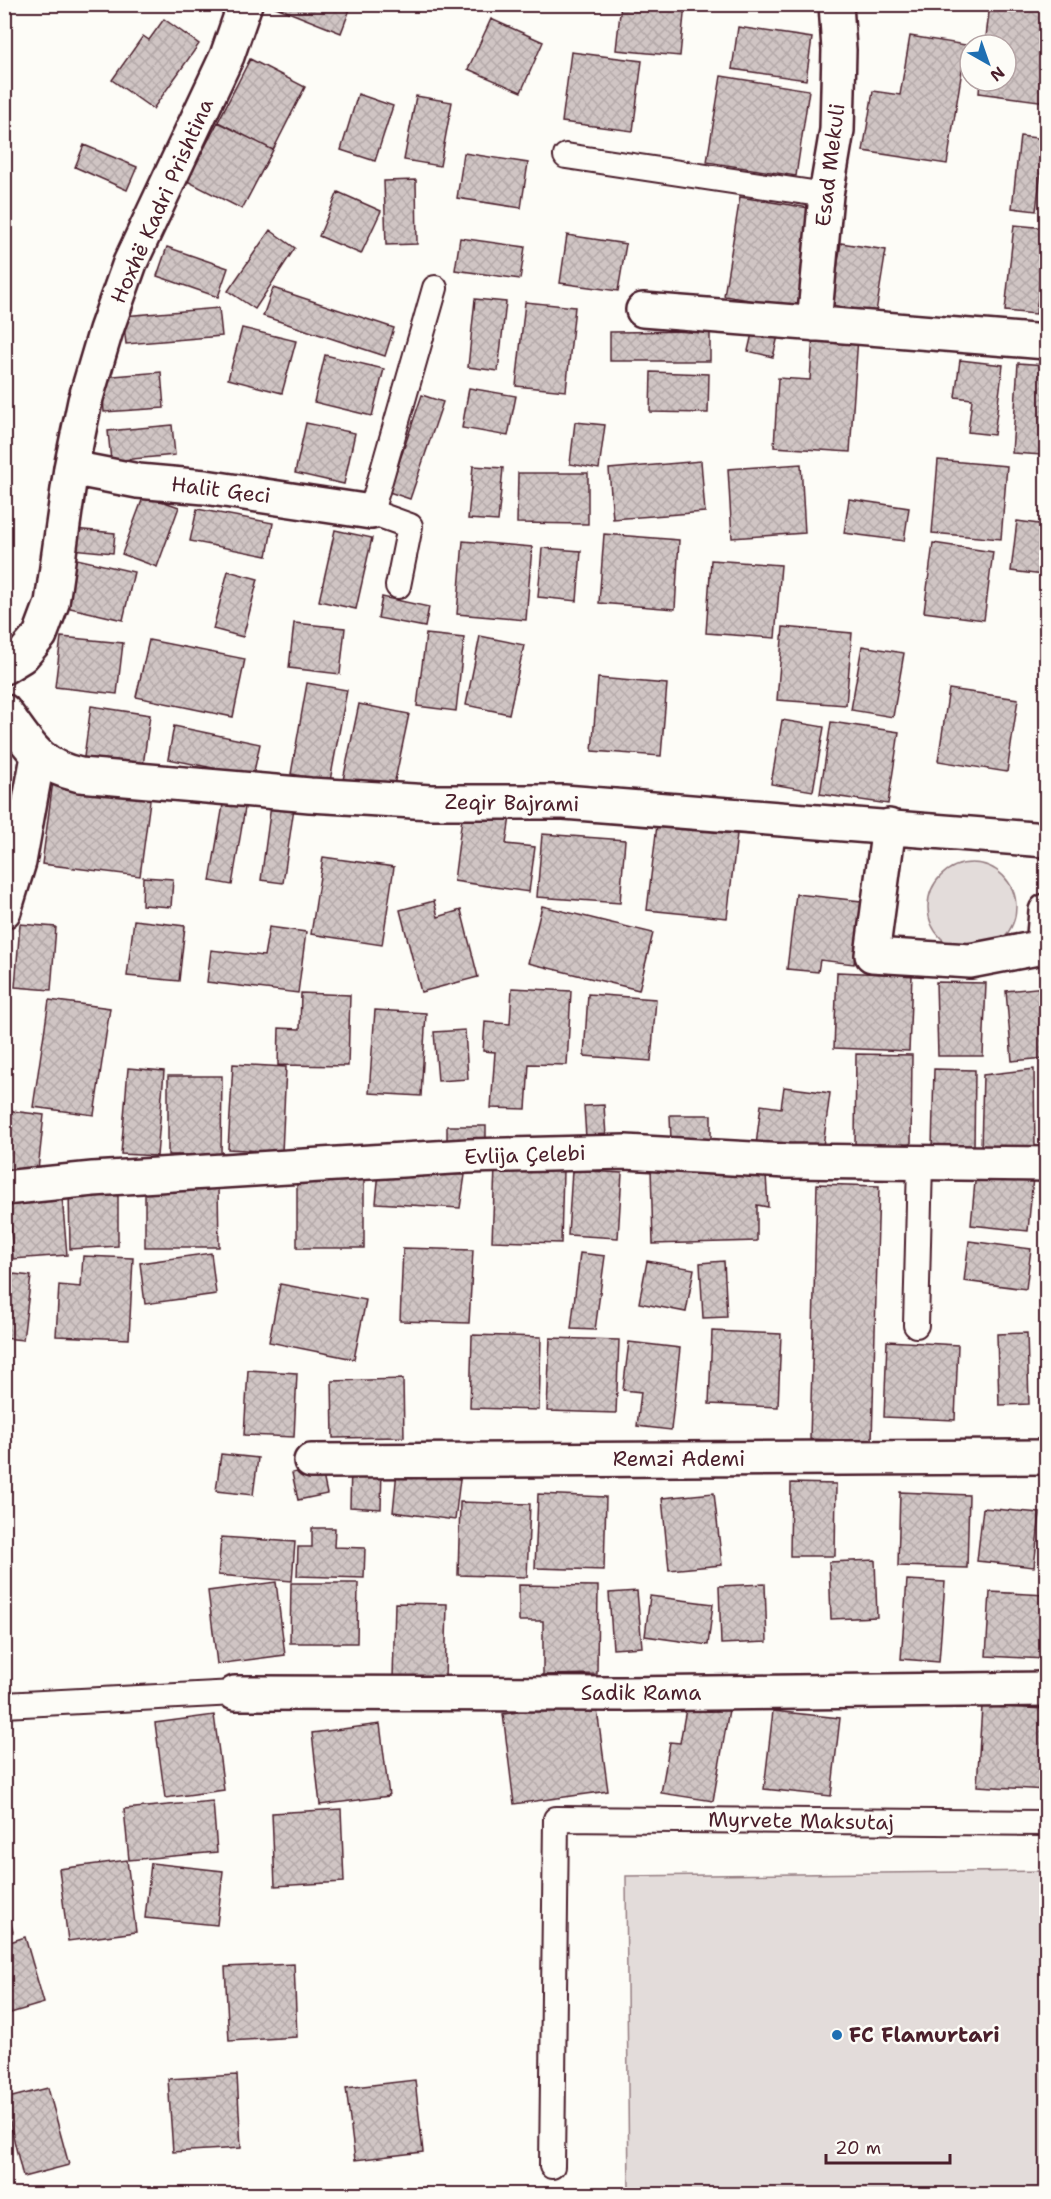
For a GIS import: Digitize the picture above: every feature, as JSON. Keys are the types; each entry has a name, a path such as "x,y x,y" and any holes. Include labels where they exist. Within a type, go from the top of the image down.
{"street":[{"name":"Hoxhë Kadri Prishtina","path":"4,667 22,656 40,635 52,603 71,468 85,400 130,263 227,56 245,4"},
{"name":"Esad Mekuli","path":"814,324 826,195 837,130 839,50 836,4"},
{"path":"643,310 1047,342"},
{"name":"Halit Geci","path":"71,468 138,481 205,487 371,512"},
{"name":"Zeqir Bajrami","path":"4,711 38,756 58,770 80,775 430,802 564,802 1047,840"},
{"path":"4,911 12,858 38,756"},
{"path":"889,826 872,955 970,962 1045,947 1047,911"},
{"name":"Evlija Çelebi","path":"4,1188 93,1179 468,1156 625,1152 787,1161 1047,1164"},
{"name":"Remzi Ademi","path":"311,1461 1047,1457"},
{"name":"Sadik Rama","path":"234,1693 624,1694 1047,1689"}],"lane":[{"path":"566,156 826,195"},
{"path":"371,512 435,288"},
{"name":"Halit Geci","path":"371,512 410,526 398,586"},
{"path":"916,1325 920,1162"},
{"path":"4,1705 234,1693"},
{"name":"Myrvete Maksutaj","path":"552,2166 556,1819 1047,1823"}],"shaded area":[{"path":"972,863 989,867 1003,876 1012,890 1016,907 1012,924 1003,938 989,947 972,951 955,947 941,938 932,924 928,907 932,890 941,876 955,867"},
{"name":"FC Flamurtari","path":"1046,1871 1046,2194 629,2194 626,1876"}],"building":[{"path":"268,4 352,4 341,33"},
{"path":"621,4 685,4 680,56 616,50"},
{"path":"990,4 1046,4 1046,102 979,93 1018,93 1018,33 986,33"},
{"path":"164,19 199,44 153,109 112,80 143,36 149,40"},
{"path":"491,19 543,42 521,92 468,69"},
{"path":"738,27 812,38 806,80 732,69"},
{"path":"910,36 958,44 958,93 947,164 863,151 873,91 900,95"},
{"path":"571,52 642,61 633,131 562,122"},
{"path":"250,59 305,87 273,150 218,122"},
{"path":"721,76 809,90 796,176 707,162"},
{"path":"358,94 393,106 375,161 341,150"},
{"path":"416,96 452,102 440,166 404,160"},
{"path":"218,122 273,150 242,209 187,181"},
{"path":"1020,136 1045,139 1036,211 1012,208"},
{"path":"84,145 137,167 127,190 75,167"},
{"path":"464,153 528,163 521,208 457,198"},
{"path":"416,180 417,244 386,245 384,181"},
{"path":"338,192 381,211 361,254 319,236"},
{"path":"740,197 816,209 800,308 724,296"},
{"path":"1014,225 1046,228 1036,314 1005,311"},
{"path":"270,230 295,248 255,309 228,291"},
{"path":"567,235 626,244 618,291 560,283"},
{"path":"460,238 525,247 520,279 455,270"},
{"path":"841,243 886,250 876,312 831,305"},
{"path":"167,247 228,268 218,297 157,276"},
{"path":"273,288 394,328 385,356 263,316"},
{"path":"475,299 506,302 498,371 468,367"},
{"path":"525,302 575,307 566,391 516,386"},
{"path":"219,308 222,336 126,344 123,316"},
{"path":"242,328 296,341 282,393 228,379"},
{"path":"753,329 778,336 773,357 748,351"},
{"path":"710,331 710,361 610,361 610,332"},
{"path":"813,334 858,337 850,452 774,447 778,378 810,380"},
{"path":"325,355 384,369 372,416 314,402"},
{"path":"960,360 1003,365 994,435 968,432 972,399 955,397"},
{"path":"1018,363 1046,365 1043,455 1012,453"},
{"path":"161,372 164,408 104,412 102,377"},
{"path":"651,372 709,374 708,413 650,412"},
{"path":"469,388 516,396 508,436 462,428"},
{"path":"422,395 443,402 410,499 389,492"},
{"path":"575,422 605,425 599,469 570,464"},
{"path":"306,423 355,433 344,484 295,473"},
{"path":"172,425 175,455 111,461 108,431"},
{"path":"938,460 1007,466 1001,539 932,533"},
{"path":"701,461 705,512 613,519 609,469"},
{"path":"801,464 805,533 732,538 728,469"},
{"path":"473,466 503,468 498,521 468,519"},
{"path":"518,473 588,473 588,524 517,523"},
{"path":"144,495 179,507 157,567 122,554"},
{"path":"849,499 909,508 904,541 844,533"},
{"path":"197,509 273,523 267,556 190,541"},
{"path":"1017,521 1046,525 1043,575 1011,571"},
{"path":"74,529 115,533 113,553 72,549"},
{"path":"335,530 372,538 356,609 319,601"},
{"path":"604,534 679,540 675,609 599,603"},
{"path":"463,541 532,547 526,620 457,614"},
{"path":"933,543 993,552 984,620 924,612"},
{"path":"542,548 581,551 577,601 538,597"},
{"path":"68,557 134,572 123,620 57,605"},
{"path":"711,560 781,565 775,638 706,633"},
{"path":"228,571 258,579 243,637 213,629"},
{"path":"382,597 429,607 425,627 378,618"},
{"path":"294,623 345,628 340,674 289,668"},
{"path":"783,627 852,633 846,705 777,700"},
{"path":"426,634 464,638 456,711 417,706"},
{"path":"480,636 524,645 509,714 466,705"},
{"path":"61,637 123,643 117,694 55,687"},
{"path":"149,640 245,659 233,717 136,697"},
{"path":"862,646 904,653 893,717 851,710"},
{"path":"598,678 667,684 661,756 592,751"},
{"path":"307,683 347,690 330,781 291,774"},
{"path":"949,689 1018,699 1007,772 938,761"},
{"path":"359,704 409,714 393,790 343,780"},
{"path":"91,706 150,715 142,773 83,764"},
{"path":"782,720 824,727 813,791 771,784"},
{"path":"831,722 899,732 888,804 820,794"},
{"path":"174,726 260,744 253,776 168,759"},
{"path":"53,781 151,793 140,876 42,864"},
{"path":"272,798 295,801 283,883 261,880"},
{"path":"224,799 246,802 232,885 210,881"},
{"path":"463,810 510,817 506,844 535,847 529,892 454,881"},
{"path":"657,825 737,834 727,918 647,910"},
{"path":"542,834 625,840 620,903 537,897"},
{"path":"323,857 394,867 382,945 311,934"},
{"path":"143,877 173,879 171,907 142,905"},
{"path":"796,894 861,901 854,964 820,960 818,972 787,969"},
{"path":"434,901 438,917 461,910 478,977 421,992 400,910"},
{"path":"542,906 653,933 639,990 528,963"},
{"path":"134,920 185,926 179,981 127,976"},
{"path":"20,924 56,927 51,990 15,987"},
{"path":"269,927 306,932 298,993 207,982 211,950 264,956"},
{"path":"837,972 912,975 909,1051 834,1048"},
{"path":"936,982 986,983 983,1056 938,1056"},
{"path":"1045,987 1046,1058 1012,1061 1006,991"},
{"path":"512,988 571,991 567,1065 529,1064 526,1109 491,1108 495,1052 483,1051 485,1022 510,1024"},
{"path":"301,993 350,995 348,1066 278,1065 279,1028 300,1029"},
{"path":"588,994 656,999 651,1061 584,1056"},
{"path":"49,1000 110,1008 94,1115 33,1107"},
{"path":"375,1010 426,1013 421,1096 369,1093"},
{"path":"465,1030 468,1079 438,1081 434,1032"},
{"path":"856,1054 912,1055 911,1146 855,1145"},
{"path":"233,1064 286,1067 282,1152 228,1149"},
{"path":"128,1068 164,1071 157,1156 121,1154"},
{"path":"934,1069 975,1070 974,1150 932,1149"},
{"path":"1034,1069 1035,1147 981,1148 983,1075"},
{"path":"1042,1069 1046,1069 1046,1145 1044,1145"},
{"path":"168,1076 222,1076 221,1155 168,1155"},
{"path":"784,1087 830,1093 822,1154 756,1145 761,1105 781,1108"},
{"path":"604,1105 606,1137 586,1138 584,1106"},
{"path":"4,1110 44,1115 37,1179 4,1175"},
{"path":"670,1115 711,1115 711,1139 671,1140"},
{"path":"447,1126 486,1126 486,1140 447,1141"},
{"path":"651,1167 766,1175 768,1207 757,1205 757,1241 653,1244"},
{"path":"495,1168 563,1171 561,1243 492,1241"},
{"path":"572,1170 622,1173 618,1238 568,1235"},
{"path":"379,1171 465,1175 460,1208 376,1203"},
{"path":"976,1171 1033,1177 1028,1231 971,1225"},
{"path":"297,1178 364,1178 364,1248 297,1248"},
{"path":"817,1184 879,1186 872,1441 810,1439"},
{"path":"118,1186 118,1246 70,1249 69,1188"},
{"path":"145,1187 218,1187 219,1247 145,1247"},
{"path":"62,1196 67,1255 13,1259 9,1200"},
{"path":"969,1241 1031,1249 1026,1289 964,1281"},
{"path":"403,1248 473,1250 469,1323 400,1321"},
{"path":"211,1253 216,1294 145,1304 140,1263"},
{"path":"580,1253 605,1256 595,1330 571,1329"},
{"path":"83,1256 133,1258 129,1339 56,1336 59,1285 81,1287"},
{"path":"647,1261 694,1269 686,1312 639,1303"},
{"path":"724,1261 727,1317 703,1318 700,1263"},
{"path":"4,1273 31,1276 23,1340 4,1338"},
{"path":"280,1284 366,1300 354,1359 269,1342"},
{"path":"712,1331 781,1334 778,1407 709,1404"},
{"path":"1027,1333 1029,1404 999,1405 997,1334"},
{"path":"472,1335 541,1337 539,1410 470,1408"},
{"path":"550,1338 619,1340 616,1413 547,1411"},
{"path":"887,1341 958,1345 955,1420 884,1417"},
{"path":"629,1342 680,1348 671,1430 637,1426 641,1392 623,1390"},
{"path":"248,1370 297,1373 294,1437 244,1435"},
{"path":"403,1379 404,1437 333,1438 332,1381"},
{"path":"221,1454 258,1458 253,1495 216,1491"},
{"path":"321,1466 327,1494 298,1500 292,1473"},
{"path":"351,1466 382,1467 381,1509 350,1507"},
{"path":"397,1471 460,1479 455,1520 393,1512"},
{"path":"791,1483 836,1484 835,1556 790,1556"},
{"path":"900,1492 969,1495 967,1568 898,1566"},
{"path":"714,1493 722,1565 669,1570 662,1498"},
{"path":"538,1494 606,1497 604,1570 535,1568"},
{"path":"460,1502 530,1504 527,1577 458,1575"},
{"path":"983,1508 1040,1513 1034,1567 977,1561"},
{"path":"312,1528 335,1528 334,1547 365,1548 364,1578 297,1576 298,1547 312,1547"},
{"path":"221,1537 295,1542 292,1581 218,1575"},
{"path":"875,1560 877,1617 831,1619 829,1562"},
{"path":"907,1580 945,1582 939,1662 901,1659"},
{"path":"276,1582 285,1655 217,1664 208,1591"},
{"path":"291,1583 358,1583 357,1643 290,1643"},
{"path":"765,1584 767,1642 721,1644 719,1586"},
{"path":"519,1585 598,1586 597,1674 543,1675 543,1621 519,1621"},
{"path":"637,1591 642,1647 613,1649 609,1593"},
{"path":"990,1592 1046,1595 1046,1659 986,1656"},
{"path":"650,1596 713,1604 708,1645 645,1636"},
{"path":"395,1603 447,1604 445,1680 393,1679"},
{"path":"688,1697 730,1704 713,1801 661,1793 670,1742 680,1743"},
{"path":"596,1702 608,1791 514,1804 503,1714"},
{"path":"982,1706 1046,1709 1046,1790 977,1786"},
{"path":"773,1711 840,1718 831,1796 764,1789"},
{"path":"214,1715 224,1790 165,1798 155,1723"},
{"path":"380,1724 389,1796 320,1805 312,1733"},
{"path":"213,1801 217,1852 129,1860 124,1809"},
{"path":"341,1809 344,1882 275,1886 272,1813"},
{"path":"127,1860 136,1932 68,1941 59,1869"},
{"path":"151,1863 223,1871 217,1925 145,1918"},
{"path":"4,1897 13,1932 4,1934"},
{"path":"25,1937 44,2003 4,2015 4,1944"},
{"path":"294,1964 297,2037 229,2041 225,1967"},
{"path":"237,2075 241,2148 173,2152 168,2079"},
{"path":"415,2080 423,2152 355,2160 346,2088"},
{"path":"48,2088 69,2165 23,2177 4,2099"}],"place":[{"name":"FC Flamurtari","path":"837,2035"}]}
